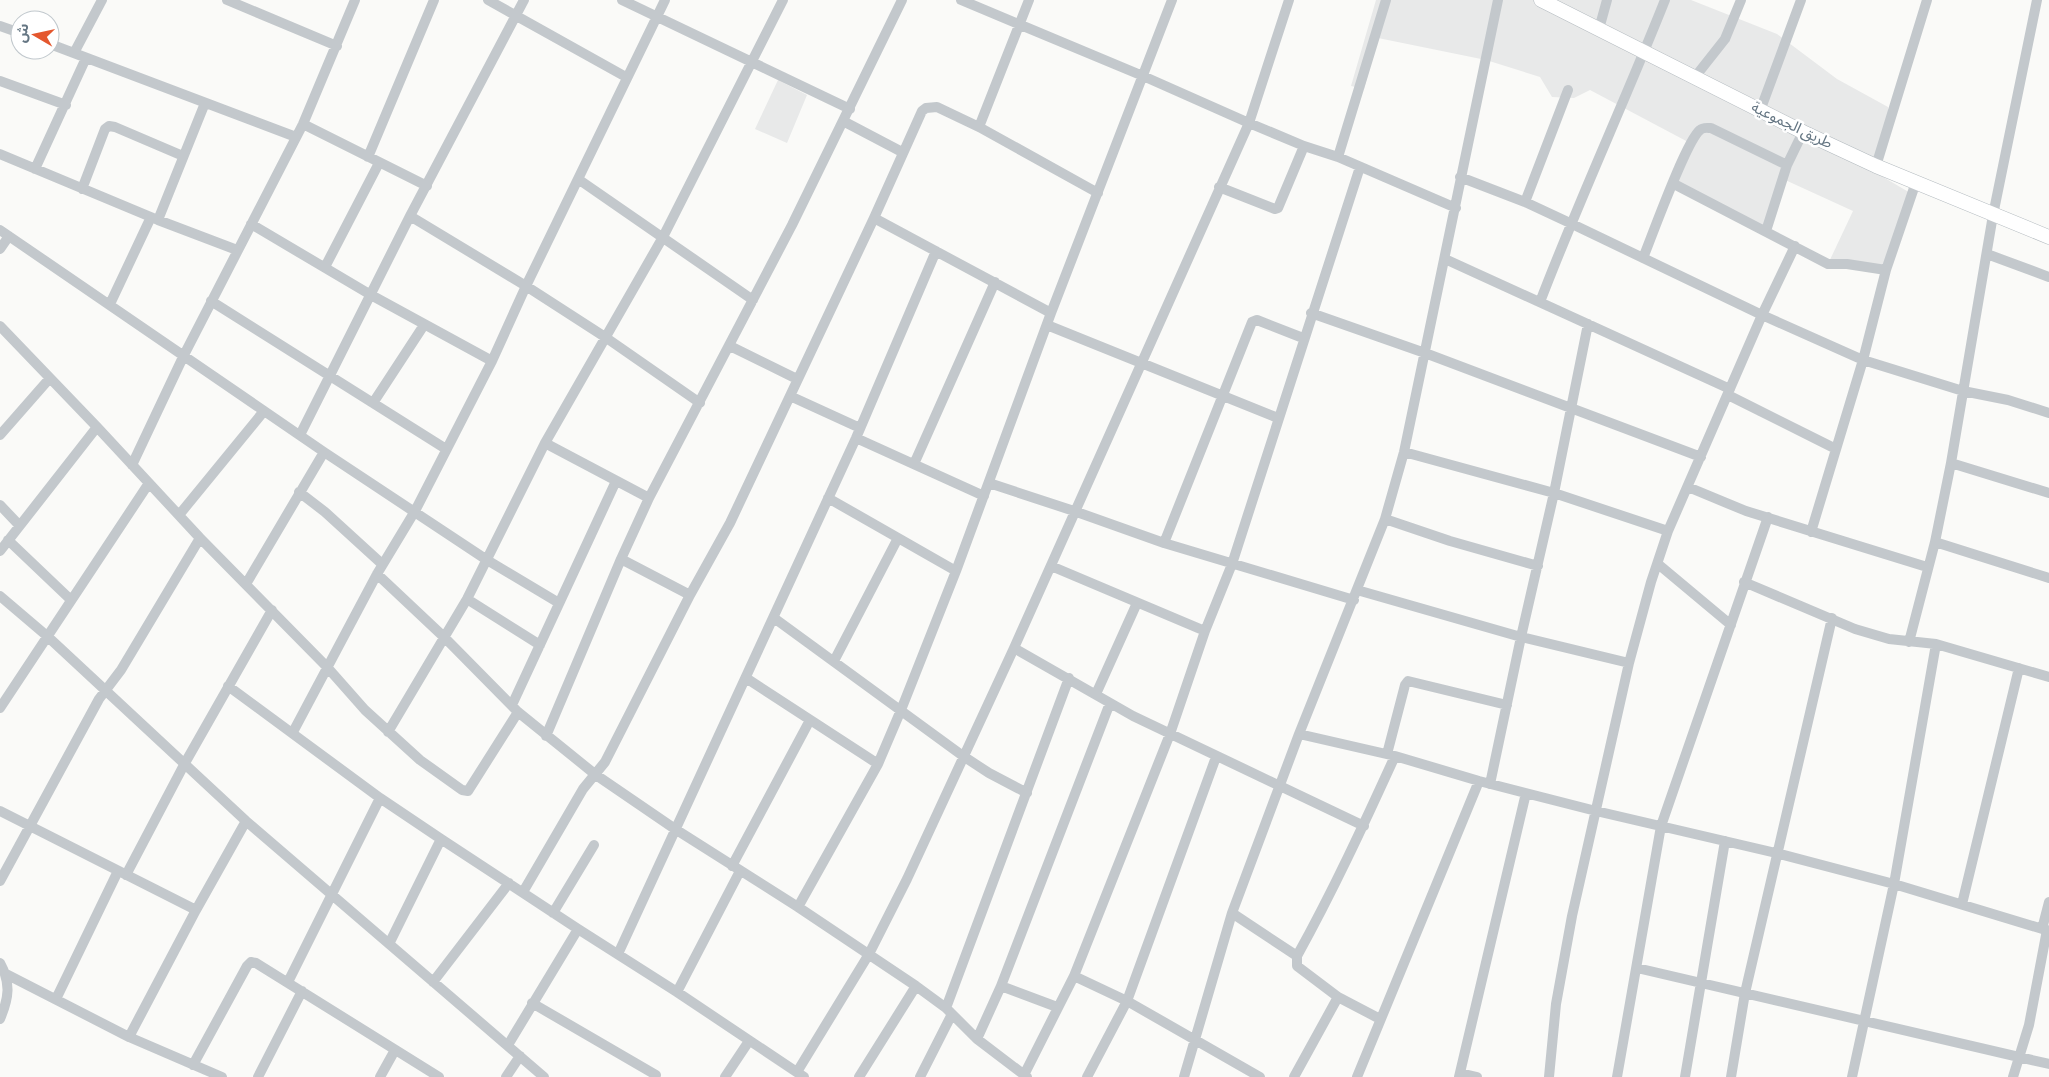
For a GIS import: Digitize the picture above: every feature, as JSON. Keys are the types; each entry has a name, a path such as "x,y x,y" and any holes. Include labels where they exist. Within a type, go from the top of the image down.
{"main road":[{"name":"طريق الجموعية","path":"1541,0 1803,132 1876,166 2049,237"}],"street":[{"path":"74,53 102,0"},
{"path":"227,0 337,46"},
{"path":"132,465 237,250 303,124 355,0"},
{"path":"368,157 434,0"},
{"path":"488,0 626,77"},
{"path":"300,435 410,216 524,0"},
{"path":"622,0 751,60 850,109"},
{"path":"293,732 376,574 415,511 492,361 626,77 665,0"},
{"path":"388,732 468,599 545,443 663,237 783,0"},
{"path":"546,736 620,559 649,498 730,346 850,109 902,0"},
{"path":"961,0 1143,76 1249,123 1456,208"},
{"path":"979,127 1029,0"},
{"path":"798,907 878,764 901,710 956,571 1051,314 1172,0"},
{"path":"228,686 293,732 380,798 801,1075 869,954 907,879 1014,648 1249,123 1289,0"},
{"path":"1338,158 1386,0"},
{"path":"1184,1077 1232,913 1299,734 1385,519 1404,452 1498,0"},
{"path":"1599,29 1607,0"},
{"path":"1540,302 1570,223 1645,51 1664,0"},
{"path":"1695,77 1725,39 1742,0"},
{"path":"1760,111 1801,0"},
{"path":"1876,166 1927,0"},
{"path":"1909,642 1935,542 1951,463 1993,215 2037,0"},
{"path":"60,48 296,137"},
{"path":"35,169 86,58"},
{"path":"0,81 66,105"},
{"path":"1525,202 1568,90"},
{"path":"110,304 154,218 205,103"},
{"path":"523,892 583,789 605,762 690,595 738,506 874,218 922,111 930,107 937,107 979,127 1098,193"},
{"path":"843,121 902,152"},
{"path":"303,124 427,186"},
{"path":"82,189 105,129 109,126 183,156"},
{"path":"1644,258 1691,143 1699,130 1711,128 1787,166"},
{"path":"1766,231 1787,166 1803,132"},
{"path":"1220,186 1275,209 1278,208 1304,146"},
{"path":"0,154 82,189 237,250"},
{"path":"325,267 379,163"},
{"path":"376,574 446,638 515,709 596,775 675,829 798,907 916,986 950,1011 977,1039 1026,1076 1057,1007 1074,976 1170,734 1205,631 1232,564 1303,338 1360,167"},
{"path":"1460,177 1525,202 1762,315 1863,360 1964,391 2008,400 2049,413"},
{"path":"578,179 753,300"},
{"path":"1811,532 1863,360 1886,270 1916,182"},
{"path":"1674,184 1828,264 1847,264 1886,270"},
{"path":"410,216 526,286 605,337 700,403"},
{"path":"874,218 1051,314"},
{"path":"251,224 371,295 492,361"},
{"path":"0,230 110,304 264,412 487,560 559,603"},
{"path":"0,249 10,236"},
{"path":"1549,1077 1556,1004 1570,926 1629,663 1658,564 1668,531 1762,315 1795,246"},
{"path":"618,954 858,433 936,251"},
{"path":"1987,254 2049,277"},
{"path":"1445,259 1588,324 1729,392 1836,449"},
{"path":"914,464 995,282"},
{"path":"211,302 446,449"},
{"path":"1311,314 1425,353 1701,457"},
{"path":"1164,543 1254,320 1303,338"},
{"path":"1490,784 1554,493 1588,324"},
{"path":"373,404 424,325"},
{"path":"1047,325 1278,418"},
{"path":"0,326 98,427 200,538 327,667 357,702 388,732 440,776 465,792 468,791 515,709 540,645 616,481"},
{"path":"730,346 797,379"},
{"path":"0,434 50,378"},
{"path":"790,396 914,464 984,496"},
{"path":"179,515 264,412"},
{"path":"0,551 98,427"},
{"path":"545,443 649,498"},
{"path":"246,584 324,452"},
{"path":"1404,452 1554,493 1668,531"},
{"path":"1951,463 2049,493"},
{"path":"0,708 149,483"},
{"path":"989,483 1164,543 1232,564 1629,663"},
{"path":"1688,487 1746,511 1768,516 1811,532 1927,567"},
{"path":"299,492 325,512 382,564"},
{"path":"828,498 956,571"},
{"path":"0,505 19,525"},
{"path":"1617,1077 1661,826 1768,516"},
{"path":"1385,519 1538,566"},
{"path":"0,881 105,690 120,670 200,538"},
{"path":"834,661 898,538"},
{"path":"8,540 71,600"},
{"path":"1935,542 2049,578"},
{"path":"620,559 690,595"},
{"path":"1658,564 1731,625"},
{"path":"1051,566 1205,631"},
{"path":"1744,582 1855,629 1890,639 1936,644 2049,677"},
{"path":"0,596 47,636 246,821 544,1077"},
{"path":"468,599 540,645"},
{"path":"1096,694 1137,603"},
{"path":"56,999 122,873 272,610"},
{"path":"774,618 963,756 989,773 1027,792"},
{"path":"1731,1077 1745,993 1832,618"},
{"path":"1852,1077 1894,884 1936,644"},
{"path":"1014,648 1110,703 1170,734 1364,826"},
{"path":"1962,904 2018,668"},
{"path":"746,678 878,764"},
{"path":"920,1077 950,1011 1069,678"},
{"path":"1380,1019 1338,998 1298,966 1297,956 1319,917 1364,826 1391,755 1405,684 1408,681 1507,705"},
{"path":"977,1039 1000,986 1110,703"},
{"path":"677,992 810,720"},
{"path":"1299,734 1391,755 1479,781 1596,811 1776,853 1894,884 2046,930"},
{"path":"1087,1077 1127,1002 1216,757"},
{"path":"1357,1077 1479,781"},
{"path":"1477,1077 1459,1075 1526,793"},
{"path":"288,982 380,798"},
{"path":"0,811 196,910"},
{"path":"130,1037 196,910 246,821"},
{"path":"389,944 441,839"},
{"path":"1685,1077 1725,841"},
{"path":"553,913 594,845"},
{"path":"433,982 509,883"},
{"path":"2013,1077 2029,1025 2046,930 2049,902"},
{"path":"1232,913 1297,956"},
{"path":"508,1045 578,929"},
{"path":"0,962 6,974 8,996 0,1019"},
{"path":"193,1065 247,966 251,962 288,982 438,1077"},
{"path":"1637,968 2049,1064"},
{"path":"6,974 130,1037 222,1077"},
{"path":"1074,976 1196,1039 1260,1077"},
{"path":"859,1077 916,986"},
{"path":"1000,986 1057,1007"},
{"path":"258,1077 302,991"},
{"path":"1294,1077 1338,998"},
{"path":"532,1003 656,1075"},
{"path":"725,1077 749,1041"},
{"path":"380,1077 394,1050"},
{"path":"506,1077 520,1056"}],"shaded area":[{"path":"1376,0 1691,0 1777,34 1837,79 1888,107 1888,118 1873,171 1912,194 1886,270 1828,264 1853,211 1783,179 1766,231 1674,184 1690,143 1590,90 1574,98 1552,97 1540,77 1486,60 1378,38 1364,89 1351,86"},
{"path":"778,80 807,95 787,143 755,129"}]}
